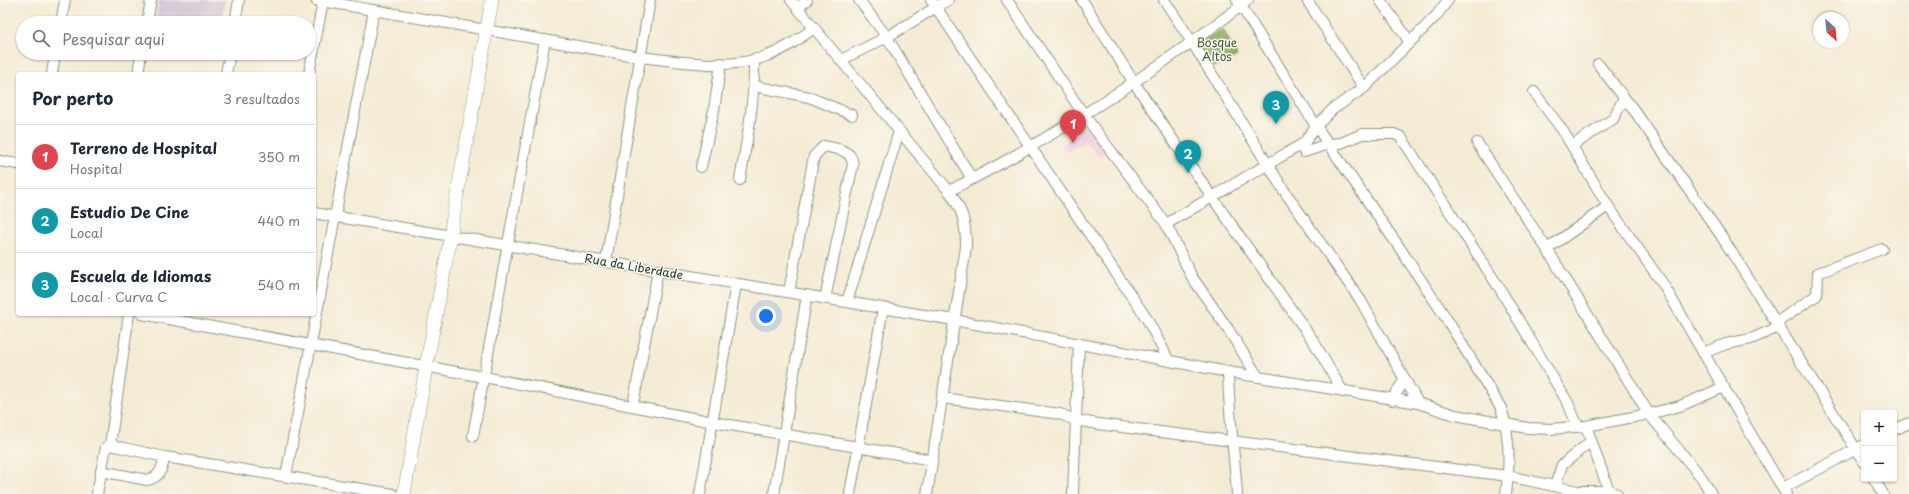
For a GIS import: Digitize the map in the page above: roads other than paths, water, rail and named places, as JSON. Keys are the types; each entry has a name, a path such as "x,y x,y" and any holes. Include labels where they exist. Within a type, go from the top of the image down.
{"main road":[{"path":"404,494 492,0"}],"street":[{"path":"62,16 65,0"},
{"path":"148,16 151,0"},
{"path":"236,16 239,0"},
{"path":"606,261 650,0"},
{"path":"807,0 794,4 949,191 962,212 966,229 966,247 927,494"},
{"path":"859,0 887,37 972,179"},
{"path":"841,60 887,37 934,4 948,0"},
{"path":"1007,0 1084,115 1166,224 1192,277 1228,329 1258,377"},
{"path":"1082,0 1133,81 1212,198 1314,342 1343,392"},
{"path":"1164,0 1310,230 1361,301 1418,404"},
{"path":"1307,0 1364,88"},
{"path":"1380,0 1410,42"},
{"path":"1166,224 1304,143 1316,126 1333,109 1364,88 1437,15 1448,0"},
{"path":"316,23 319,1 363,4 374,10 640,57 721,63 766,57 789,46 814,28"},
{"path":"949,191 1030,148 1084,115 1192,42 1242,2 1316,126 1446,318 1500,408 1506,424 1508,476 1506,494"},
{"path":"934,4 1147,319 1168,359"},
{"path":"316,313 374,10"},
{"path":"472,436 484,377 544,40"},
{"path":"740,180 754,86 754,59"},
{"path":"52,72 54,60"},
{"path":"138,72 140,60"},
{"path":"226,72 229,60"},
{"path":"309,72 311,60"},
{"path":"700,167 714,110 721,63"},
{"path":"1534,92 1563,131 1608,206 1664,284 1784,491 1860,447 1777,325 1722,237 1624,98 1598,64"},
{"path":"754,86 809,97 852,115"},
{"path":"1572,146 1613,119 1624,98"},
{"path":"847,302 899,131"},
{"path":"942,398 1060,414 1075,420 1233,442 1508,476 1577,492 1613,492 1591,441 1500,289 1401,137 1394,134 1362,134 1341,143 1328,144 1304,152"},
{"path":"1477,143 1547,249 1649,414 1702,478 1711,494"},
{"path":"789,292 814,156 824,146 848,152 852,158 853,164 825,298"},
{"path":"0,161 16,164"},
{"path":"1547,249 1608,206"},
{"name":"Rua da Liberdade","path":"316,213 508,244 954,320 1079,345 1168,359 1228,372 1418,404 1456,415 1506,424 1551,429 1582,427 1649,414 1680,406 1724,386"},
{"path":"1703,353 1726,344 1752,339 1777,325 1817,295 1818,273 1882,249"},
{"path":"633,405 658,270"},
{"path":"700,494 736,284"},
{"path":"774,494 807,295"},
{"path":"850,494 883,308"},
{"path":"98,494 106,447 110,445 129,316"},
{"path":"164,316 185,318 310,345 633,405 713,422 784,433 932,460"},
{"path":"286,476 315,316"},
{"path":"1073,494 1079,345"},
{"path":"1228,372 1230,419 1237,494"},
{"path":"1392,400 1405,379"},
{"path":"1897,429 1909,423"},
{"path":"1554,486 1562,465 1591,441"},
{"path":"110,445 165,457 393,494"},
{"path":"101,471 147,480 152,479 156,477 161,470 165,457"},
{"path":"1876,482 1883,494"}],"place":[{"name":"Escuela de Idiomas","path":"1276,124"},
{"name":"Terreno de Hospital","path":"1073,143"},
{"name":"Estudio De Cine","path":"1188,173"}],"park label":[{"name":"Bosque Altos","path":"1217,49"}]}
